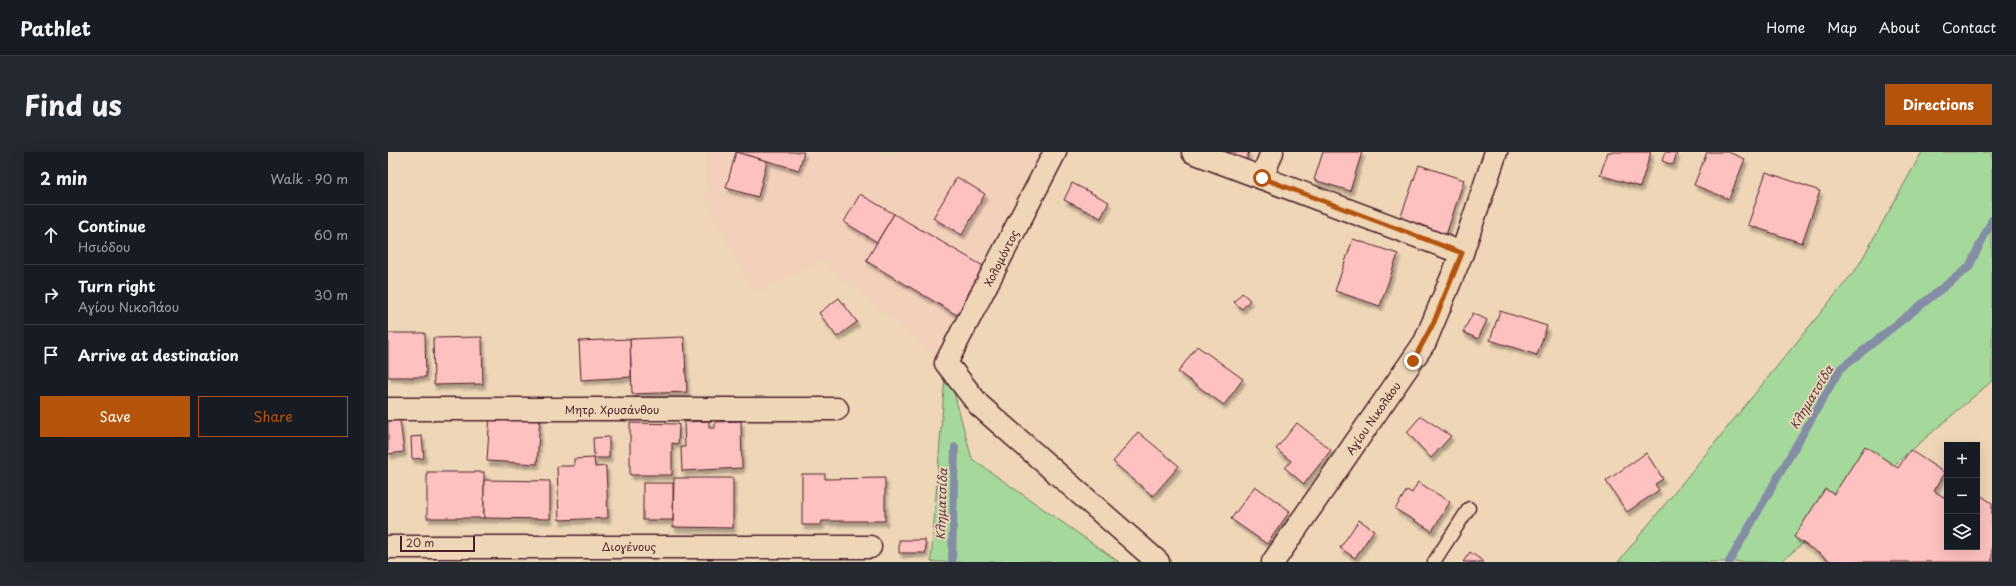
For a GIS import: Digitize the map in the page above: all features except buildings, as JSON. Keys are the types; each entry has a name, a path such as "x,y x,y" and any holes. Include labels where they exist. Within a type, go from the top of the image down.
{"street":[{"name":"Χολομόντος","path":"1055,152 946,363 979,405 1158,562"},
{"path":"1193,152 1462,253"},
{"path":"1262,178 1272,152"},
{"name":"Αγίου Νικολάου","path":"1273,562 1417,355 1434,322 1462,253 1496,152"},
{"name":"Μητρ. Χρυσάνθου","path":"388,409 836,409"},
{"name":"Διογένους","path":"388,547 870,547"}],"lane":[{"path":"1434,562 1469,508"}],"shaded area":[{"path":"707,152 1061,152 946,363 820,260 754,294 705,199"}],"green space":[{"path":"1922,152 1992,152 1992,381 1781,562 1618,562 1857,268"},
{"path":"946,363 972,459 1119,562 931,562"}],"waterway":[{"name":"Κληματσίδα","path":"1729,562 1840,369 1969,267 1992,220"},
{"name":"Κληματσίδα","path":"952,562 955,447"}],"route":[{"path":"1262,178 1462,253 1425,342 1413,361"}]}
